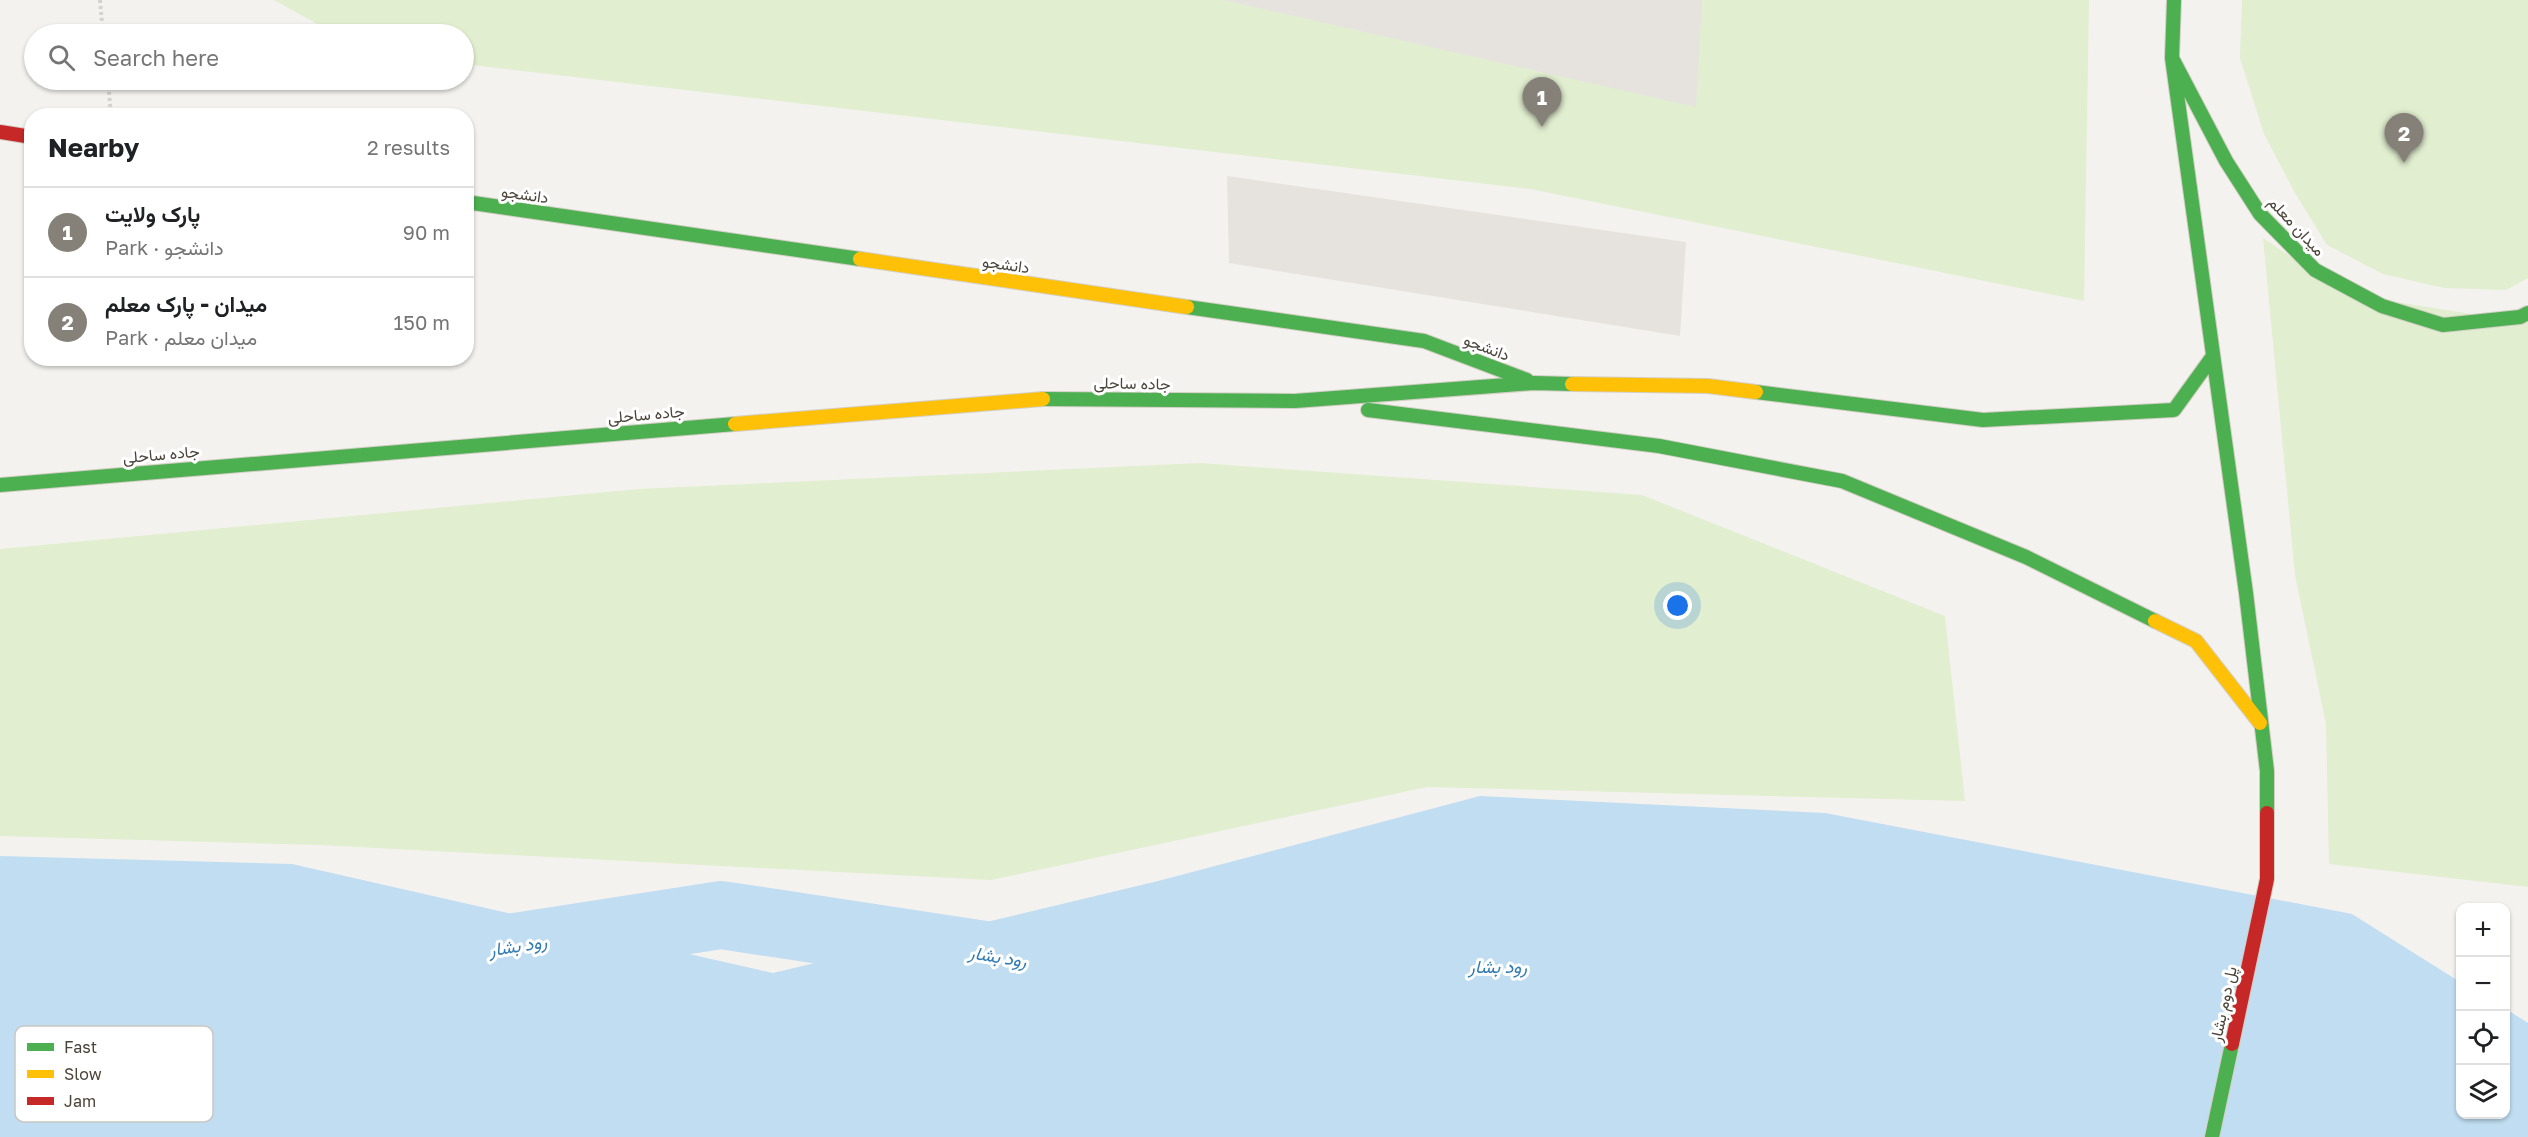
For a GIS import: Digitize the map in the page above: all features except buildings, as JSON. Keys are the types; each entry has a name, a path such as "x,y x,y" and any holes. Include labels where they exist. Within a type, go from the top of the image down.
{"main road":[{"name":"میدان معلم","path":"2174,0 2172,58 2226,161 2260,214 2315,270 2382,306 2443,326 2520,317 2528,313"},
{"name":"پل دوم بشار","path":"2172,58 2254,650 2260,723 2267,771 2267,879 2212,1137"},
{"path":"0,132 24,136"},
{"name":"دانشجو","path":"474,203 1424,341 1534,383"},
{"path":"1295,401 1534,383 1708,386 1983,420 2174,410 2213,356"},
{"name":"جاده ساحلی","path":"0,485 254,462 1045,399 1295,401"},
{"path":"1295,401 1659,446 1842,481 2026,557 2196,641 2260,723"}],"path":[{"path":"100,0 102,24"},
{"path":"109,90 110,108"}],"green space":[{"path":"274,0 2089,0 2084,301 1530,189 474,65 474,24 317,24"},
{"path":"2242,0 2528,0 2528,278 2506,290 2444,288 2383,274 2327,245 2295,193 2264,134 2240,58"},
{"path":"2263,238 2346,294 2528,323 2528,887 2329,864 2326,724 2295,575"},
{"path":"1200,463 1642,495 1945,616 1965,801 1427,787 991,880 319,845 0,836 0,549 639,489"}],"shaded area":[{"path":"1224,0 1702,0 1696,107"},
{"path":"1227,176 1686,242 1680,336 1229,263"}],"water":[{"name":"رود بشار","path":"1480,796 1825,813 2352,914 2456,979 2456,1119 2510,1119 2510,1012 2528,1023 2528,1137 0,1137 0,856 292,864 773,973 1158,881"}],"waterway":[{"name":"رود بشار","path":"509,948 721,915 992,956"}],"traffic: fast":[{"path":"2174,0 2172,58 2226,161 2260,214 2315,270 2382,306 2443,325 2520,317 2528,313"},
{"path":"2172,58 2246,593 2267,771 2267,813"},
{"path":"474,203 860,259"},
{"path":"1187,307 1424,341 1527,380"},
{"path":"1756,392 1983,420 2174,410 2213,356"},
{"path":"1043,399 1295,401 1534,383 1572,384"},
{"path":"1368,410 1659,446 1842,481 2026,557 2155,621"},
{"path":"0,485 735,424"},
{"path":"2212,1137 2232,1044"}],"traffic: slow":[{"path":"860,259 1187,307"},
{"path":"1572,384 1708,386 1756,392"},
{"path":"735,424 1043,399"},
{"path":"2155,621 2196,641 2260,723"}],"traffic: jam":[{"path":"0,132 24,136"},
{"path":"2232,1044 2267,879 2267,813"}],"place":[{"name":"پارک ولایت","path":"1542,127"},
{"name":"میدان - پارک معلم","path":"2404,163"}]}
